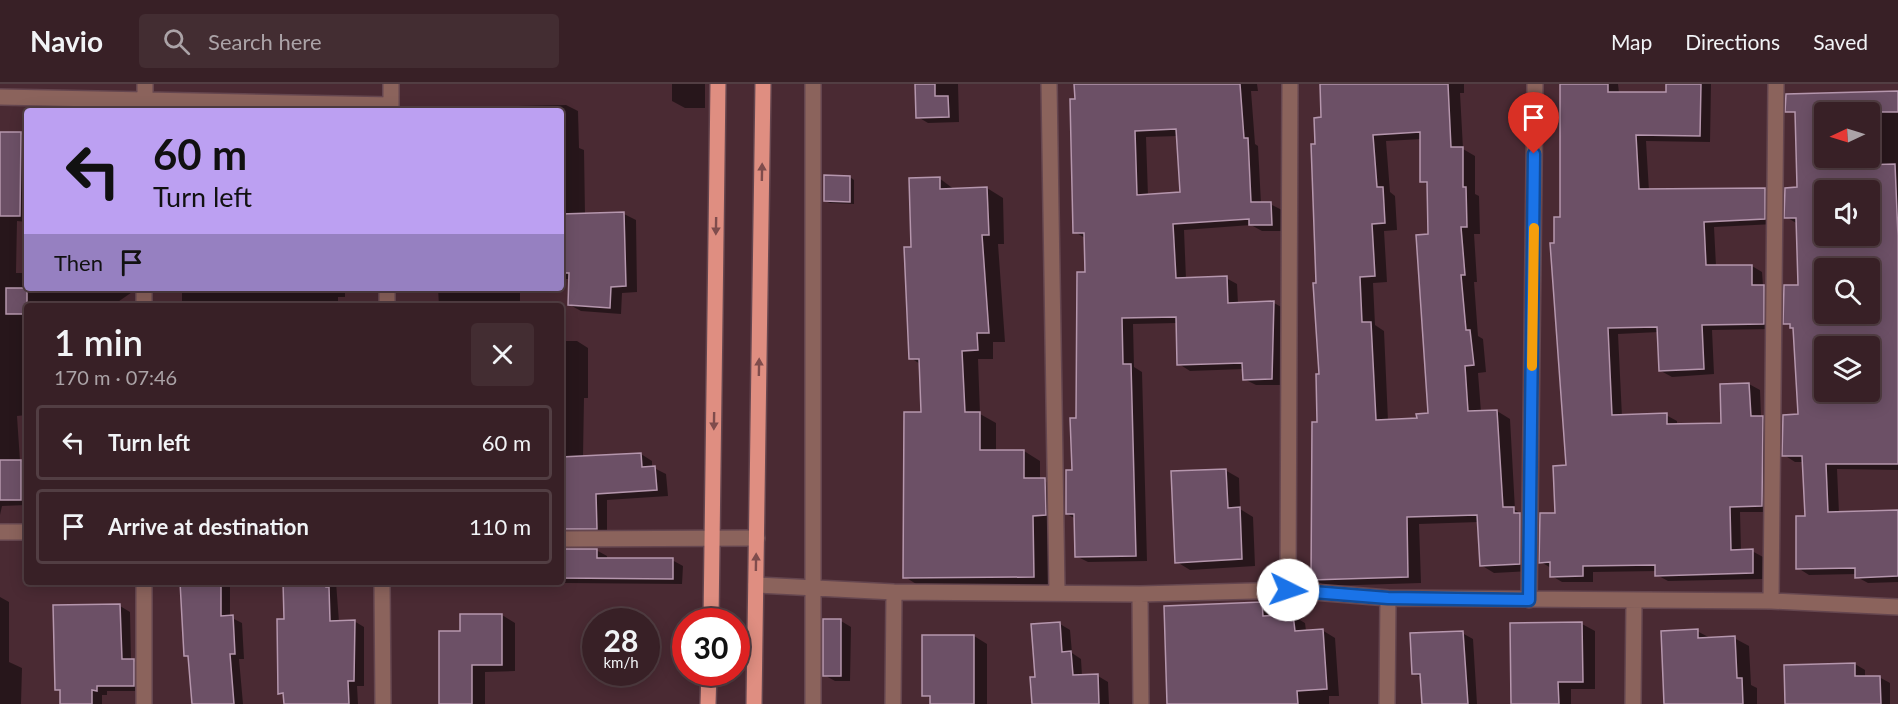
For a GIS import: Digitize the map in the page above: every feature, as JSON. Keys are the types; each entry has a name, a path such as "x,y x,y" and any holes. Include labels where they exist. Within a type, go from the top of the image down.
{"main road":[{"path":"711,608 718,84"},
{"path":"754,704 763,84"},
{"path":"708,704 709,686"}],"street":[{"path":"0,98 145,98 391,108 392,84"},
{"path":"813,84 815,588 813,704"},
{"path":"1049,84 1057,592"},
{"path":"1288,590 1290,84"},
{"path":"1529,600 1535,84"},
{"path":"1771,601 1776,84"},
{"path":"0,532 24,532"},
{"path":"564,539 757,538"},
{"path":"144,585 144,704"},
{"path":"382,585 383,704"},
{"path":"756,585 894,592 1140,594 1288,590 1388,598 1634,602 1771,601 1898,608"},
{"path":"893,704 894,592"},
{"path":"1140,594 1141,704"},
{"path":"1387,704 1388,598"},
{"path":"1634,602 1634,704"}],"building":[{"path":"915,84 935,84 935,96 948,96 949,117 916,118"},
{"path":"1074,84 1240,84 1244,138 1248,138 1251,202 1271,202 1272,225 1249,225 1249,219 1173,224 1176,278 1227,276 1228,303 1274,301 1272,379 1243,380 1242,363 1177,365 1176,317 1122,318 1123,364 1131,364 1136,556 1075,557 1074,514 1066,514 1066,470 1072,470 1070,418 1076,418 1077,272 1085,272 1084,233 1073,233 1070,99 1075,99","holes":["1176,129 1180,192 1137,195 1135,131"]},
{"path":"1320,84 1448,84 1451,147 1463,147 1463,187 1466,187 1467,227 1461,227 1465,275 1461,275 1466,330 1470,330 1474,365 1465,366 1468,411 1497,410 1503,507 1514,507 1514,513 1520,513 1520,564 1480,566 1477,515 1407,517 1408,577 1311,580 1312,422 1317,422 1316,374 1319,374 1313,283 1316,283 1311,144 1315,144 1314,118 1321,117","holes":["1420,132 1420,182 1427,182 1428,234 1416,235 1428,413 1416,414 1417,418 1376,420 1371,322 1362,322 1360,277 1375,276 1372,224 1385,223 1383,187 1377,187 1373,135"]},
{"path":"1560,84 1608,84 1608,92 1666,92 1666,84 1701,84 1700,136 1636,135 1639,189 1765,188 1765,219 1704,222 1706,265 1752,265 1752,285 1764,285 1764,324 1702,325 1704,369 1659,371 1657,327 1608,328 1612,415 1667,413 1667,424 1721,423 1720,384 1749,383 1751,416 1763,416 1762,506 1730,507 1731,550 1753,549 1753,573 1655,576 1655,565 1583,566 1583,576 1550,577 1550,562 1539,563 1540,513 1555,513 1553,466 1566,465 1550,243 1554,243 1554,217 1560,217"},
{"path":"1898,91 1898,112 1880,112 1880,102 1814,102 1814,168 1880,168 1880,164 1895,164 1898,236 1898,464 1826,464 1828,512 1898,510 1898,576 1855,578 1855,568 1796,569 1796,516 1805,516 1802,456 1782,456 1783,415 1798,414 1793,328 1790,328 1790,324 1783,324 1784,285 1798,285 1796,218 1784,218 1785,188 1797,187 1795,112 1785,112 1786,94"},
{"path":"0,132 21,132 20,216 0,216"},
{"path":"824,175 850,176 850,202 824,201"},
{"path":"940,177 940,189 987,187 989,235 982,235 989,333 977,333 978,350 962,351 965,412 980,412 980,450 1024,450 1024,478 1045,478 1046,515 1033,516 1034,577 903,578 904,412 921,412 919,359 909,359 904,247 911,247 909,178"},
{"path":"624,212 626,286 611,287 610,308 568,305 569,273 564,273 564,214"},
{"path":"6,288 24,288 24,291 27,291 27,303 24,303 24,314 6,314"},
{"path":"641,453 642,467 655,466 657,490 596,494 597,529 564,529 564,457"},
{"path":"0,460 21,460 21,500 0,500"},
{"path":"1226,469 1228,508 1240,507 1242,559 1175,563 1171,471"},
{"path":"564,549 597,549 597,558 673,558 673,579 564,578"},
{"path":"180,585 221,585 221,616 233,615 235,654 230,654 234,704 192,704 188,656 184,656"},
{"path":"283,585 326,585 329,587 330,621 355,620 354,681 348,681 349,704 284,704 283,693 278,694 277,619 284,619"},
{"path":"1262,602 1263,616 1293,614 1295,631 1323,629 1327,689 1297,691 1298,704 1167,704 1164,606"},
{"path":"120,604 122,659 134,659 134,686 97,686 97,691 92,690 92,704 60,704 60,690 55,690 53,605"},
{"path":"460,614 502,614 502,665 472,665 472,704 439,704 439,631 460,631"},
{"path":"823,619 841,619 841,676 823,676"},
{"path":"1060,622 1062,652 1071,651 1073,675 1098,674 1099,704 1032,704 1030,677 1035,677 1031,624"},
{"path":"1582,622 1583,682 1558,682 1559,704 1511,704 1510,623"},
{"path":"1698,629 1698,638 1735,636 1737,678 1742,678 1743,704 1664,704 1661,631"},
{"path":"1463,631 1468,704 1422,704 1420,674 1412,674 1410,633"},
{"path":"922,635 974,635 974,704 930,704 930,696 922,696"},
{"path":"1855,663 1855,676 1880,676 1881,704 1785,704 1784,665"}],"slow traffic":[{"path":"1532,366 1534,228"}],"route":[{"path":"1288,590 1388,598 1529,600 1534,154"}]}
